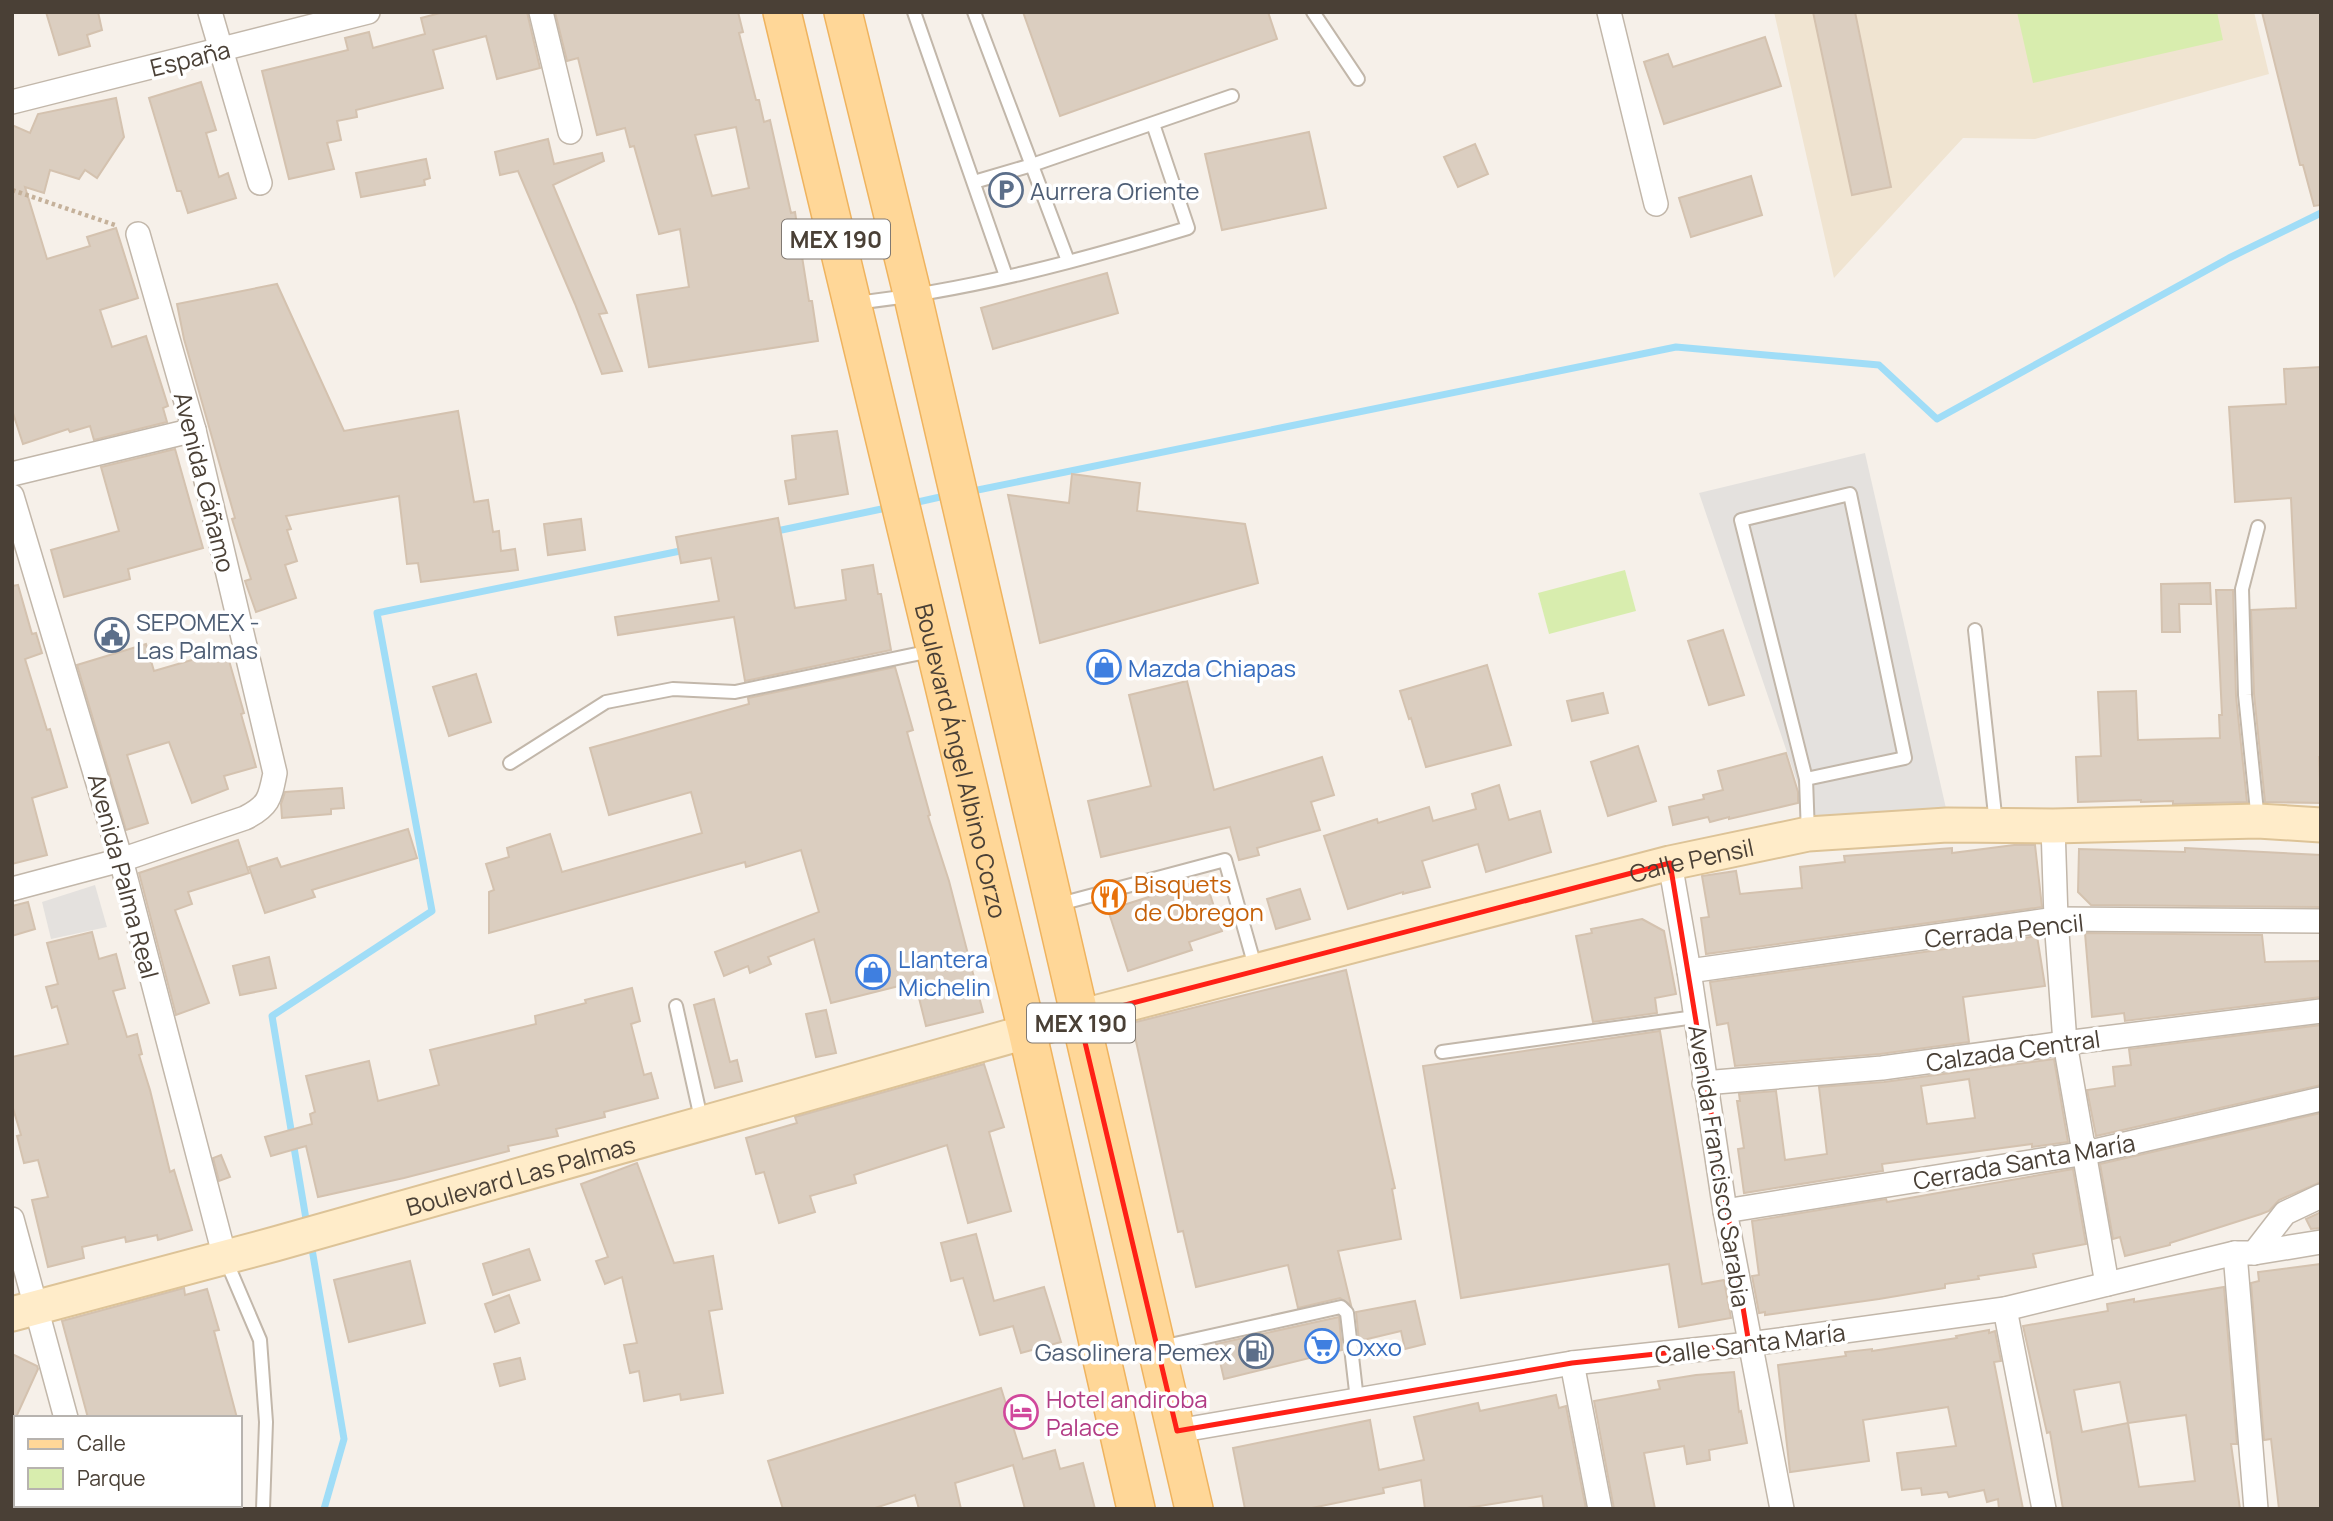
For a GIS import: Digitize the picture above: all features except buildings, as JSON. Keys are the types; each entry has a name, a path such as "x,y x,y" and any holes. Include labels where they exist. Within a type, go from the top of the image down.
{"main road":[{"name":"Boulevard Ángel Albino Corzo","path":"782,12 1027,1031 1136,1509"},
{"name":"MEX 190","path":"843,12 914,297 1194,1509"},
{"name":"Calle Pensil","path":"1027,1031 1670,863 1808,834 1947,825 2053,826 2258,821 2321,825"},
{"name":"Boulevard Las Palmas","path":"24,1311 320,1232 1027,1031"}],"street":[{"path":"210,12 260,183"},
{"name":"España","path":"12,102 368,12"},
{"path":"541,12 570,132"},
{"path":"1609,12 1656,204"},
{"name":"Avenida Cáñamo","path":"121,860 245,818 260,810 270,800 275,773 194,430 138,234"},
{"path":"12,474 194,430"},
{"name":"Avenida Palma Real","path":"12,496 121,860 225,1258"},
{"path":"2053,826 2056,919 2065,1043 2107,1284"},
{"path":"12,888 121,860"},
{"name":"Avenida Francisco Sarabia","path":"1670,863 1689,971 1704,1083 1749,1344 1782,1509"},
{"name":"Cerrada Pencil","path":"1689,971 2056,919 2321,921"},
{"name":"Calzada Central","path":"1704,1083 1882,1068 2321,1011"},
{"name":"Cerrada Santa María","path":"1726,1211 2086,1153 2321,1099"},
{"path":"2256,1509 2245,1253 2285,1213 2321,1196"},
{"path":"12,1219 24,1311 65,1416"},
{"name":"Calle Santa María","path":"1177,1431 1572,1363 1749,1344 2005,1309 2245,1253 2321,1242"},
{"path":"2005,1309 2044,1509"},
{"path":"1572,1363 1600,1509"}],"lane":[{"path":"914,12 1006,276"},
{"path":"974,12 1068,261"},
{"path":"1312,12 1358,79"},
{"path":"974,182 1032,165 1232,96"},
{"path":"851,303 914,297 1068,261 1188,228 1153,124"},
{"path":"1806,779 1905,758 1850,494 1741,520 1806,779 1808,834"},
{"path":"2258,527 2242,589 2245,695 2258,821"},
{"path":"1975,630 1996,826"},
{"path":"510,763 606,702 673,689 735,692 935,650"},
{"path":"1054,906 1225,860 1256,970"},
{"path":"676,1006 702,1123"},
{"path":"1442,1052 1695,1017"},
{"path":"225,1258 260,1340 266,1422 263,1509"},
{"path":"1158,1348 1341,1307 1346,1313 1357,1400"}],"path":[{"path":"12,190 138,234"}],"highlighted area":[{"path":"1670,863 1749,1344 1572,1363 1177,1431 1079,1017"}],"shaded area":[{"path":"1774,12 2254,12 2269,74 2035,139 1963,138 1834,278"},
{"path":"1865,453 1948,817 1811,823 1699,493"},
{"path":"95,885 107,927 51,939 42,902"}],"green space":[{"path":"2017,12 2217,12 2223,40 2033,83"},
{"path":"1625,570 1636,611 1549,634 1538,593"}],"waterway":[{"path":"968,492 1676,347 1879,365 1937,419 2229,258 2321,213"},
{"path":"909,504 949,495"},
{"path":"772,532 891,507"},
{"path":"307,1225 272,1016 432,911 377,613 685,550"},
{"path":"311,1243 344,1439 324,1509"}],"place":[{"name":"Aurrera Oriente","path":"1006,190"},
{"name":"SEPOMEX - Las Palmas","path":"112,635"},
{"name":"Mazda Chiapas","path":"1104,667"},
{"name":"Bisquets de Obregon","path":"1109,897"},
{"name":"Llantera Michelin","path":"873,972"},
{"name":"Oxxo","path":"1322,1346"},
{"name":"Gasolinera Pemex","path":"1256,1351"},
{"name":"Hotel andiroba Palace","path":"1021,1412"}]}
